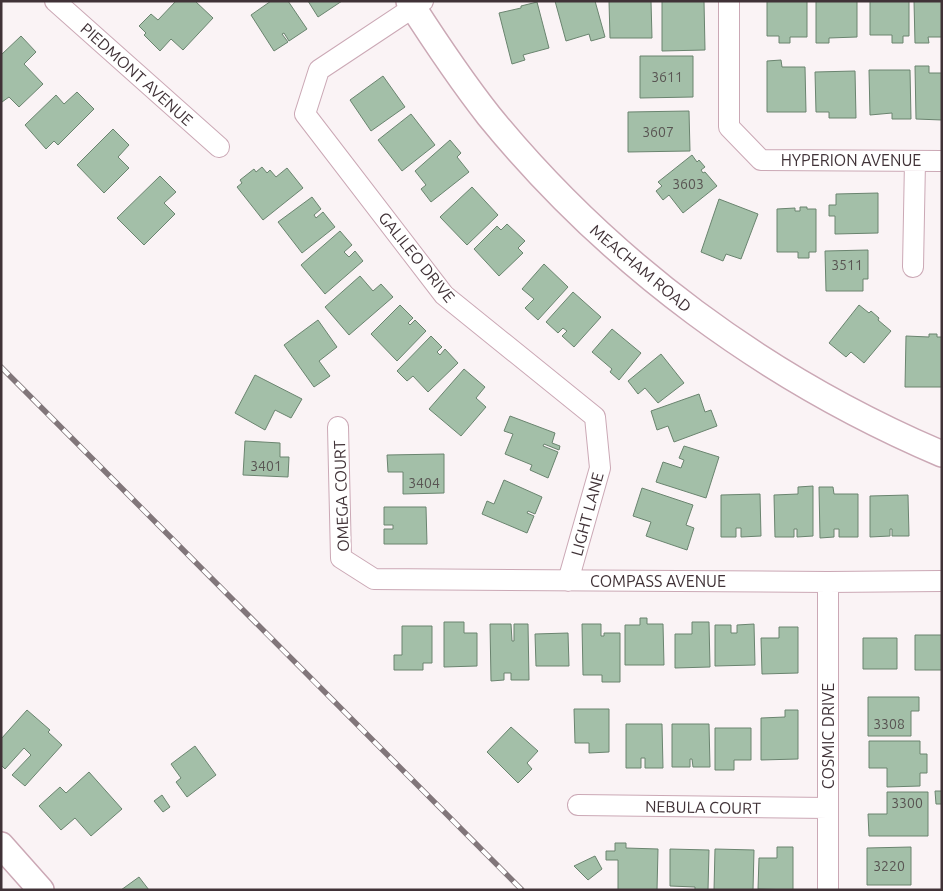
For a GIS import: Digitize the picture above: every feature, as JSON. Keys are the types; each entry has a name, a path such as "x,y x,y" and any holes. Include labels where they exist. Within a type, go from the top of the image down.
{"street":[{"name":"PIEDMONT AVENUE","path":"55,1 219,147"},
{"name":"HYPERION AVENUE","path":"729,1 730,127 761,160 942,161"},
{"name":"GALILEO DRIVE","path":"415,3 319,70 305,114 444,295 595,417"},
{"name":"MEACHAM ROAD","path":"415,3 441,51 489,115 528,161 607,240 659,285 707,322 773,367 843,408 897,435 942,454"},
{"path":"913,267 915,160"},
{"name":"LIGHT LANE","path":"568,581 600,468 595,417"},
{"name":"OMEGA COURT","path":"338,427 341,558 374,579"},
{"name":"COMPASS AVENUE","path":"374,579 942,581"},
{"name":"COSMIC DRIVE","path":"828,582 828,890"},
{"name":"NEBULA COURT","path":"578,805 828,808"},
{"path":"1,845 41,890"}],"building":[{"path":"176,1 195,1 213,18 183,50 171,39 160,51 144,35 146,33 139,26 151,14 158,20"},
{"path":"271,1 288,1 307,29 289,41 284,33 282,34 288,42 274,51 251,15"},
{"path":"308,1 342,1 318,17"},
{"path":"555,1 595,1 605,37 591,41 589,34 566,41"},
{"path":"609,1 651,1 652,38 610,38"},
{"path":"662,1 704,1 705,50 662,51"},
{"path":"767,1 807,1 807,37 790,37 790,43 779,43 779,36 767,36"},
{"path":"816,1 857,1 857,37 829,38 829,43 816,43"},
{"path":"870,1 909,1 909,36 903,36 903,43 892,43 892,35 870,35"},
{"path":"914,1 942,1 942,37 928,37 929,43 915,43"},
{"path":"537,2 549,48 523,55 525,60 512,64 499,13"},
{"path":"21,36 36,52 24,64 43,84 19,107 9,97 1,101 1,55"},
{"path":"640,56 693,56 693,97 640,98"},
{"path":"781,60 782,67 805,67 806,112 767,112 767,61"},
{"path":"915,66 929,66 929,73 942,73 942,120 916,119"},
{"path":"869,70 910,70 911,119 892,119 892,113 870,115"},
{"path":"855,71 856,118 829,118 829,112 816,112 815,72"},
{"path":"383,76 405,107 371,131 350,100"},
{"path":"77,92 94,109 58,145 54,141 46,149 25,125 56,95 64,104"},
{"path":"689,111 690,151 628,152 628,112"},
{"path":"411,114 435,145 402,171 378,140"},
{"path":"113,129 129,145 118,157 129,168 104,193 77,165"},
{"path":"450,140 461,153 457,157 469,172 431,202 421,189 426,185 415,171"},
{"path":"692,155 697,162 699,160 705,167 701,170 703,173 705,172 717,186 683,213 669,195 663,200 656,191 662,186 658,182"},
{"path":"262,167 267,173 270,170 276,177 287,168 303,188 263,220 237,187 242,183 240,180 254,169 256,172"},
{"path":"160,176 176,192 164,203 175,214 144,245 117,218"},
{"path":"472,187 498,215 467,245 440,217"},
{"path":"878,193 878,233 835,234 835,216 829,216 829,205 836,205 836,194"},
{"path":"312,197 321,209 314,215 316,218 323,212 335,227 302,253 278,222"},
{"path":"719,199 758,214 741,259 726,254 723,261 701,252"},
{"path":"800,207 816,209 816,252 809,252 809,258 798,258 798,252 777,252 777,209 795,208 795,211 800,211"},
{"path":"507,224 525,241 518,248 523,253 499,276 474,249 497,226 501,230"},
{"path":"340,231 352,245 344,252 349,257 355,251 363,261 325,294 301,265"},
{"path":"868,250 868,279 863,279 863,291 826,291 825,251"},
{"path":"544,264 568,287 538,320 525,308 534,299 522,289"},
{"path":"360,276 373,291 381,284 393,297 349,335 325,307"},
{"path":"573,292 601,317 574,347 562,336 567,331 563,328 558,333 546,322"},
{"path":"400,305 413,318 408,323 410,325 415,320 426,331 397,361 371,334"},
{"path":"859,305 869,313 871,311 891,331 864,363 851,352 846,357 829,343"},
{"path":"318,320 337,347 319,361 330,376 314,387 284,345"},
{"path":"612,329 641,353 619,380 610,372 612,369 592,352"},
{"path":"929,334 937,334 937,337 942,337 942,387 905,387 906,336 929,337"},
{"path":"431,336 442,347 437,352 440,355 445,349 458,363 428,392 413,376 407,381 397,371"},
{"path":"661,354 684,383 658,403 645,388 638,394 628,381"},
{"path":"464,369 485,387 476,398 486,407 461,436 429,409"},
{"path":"255,375 302,399 291,418 275,410 265,430 235,413"},
{"path":"699,394 705,412 711,410 717,426 674,442 668,426 657,430 651,411"},
{"path":"510,416 555,433 552,443 560,446 559,450 544,444 543,446 558,452 548,478 530,470 532,465 505,454 513,434 504,431"},
{"path":"245,441 280,443 280,457 289,457 288,477 243,475"},
{"path":"684,446 719,457 706,498 656,482 663,462 681,468 684,460 679,458"},
{"path":"444,454 444,493 403,494 403,472 388,472 387,455"},
{"path":"504,480 542,497 535,514 528,511 527,513 534,516 527,533 482,514 487,501 494,504"},
{"path":"813,486 813,536 797,537 797,529 794,529 794,537 775,537 774,495 798,494 798,487"},
{"path":"819,487 833,487 834,494 858,494 858,537 839,537 839,529 834,529 834,537 820,538"},
{"path":"642,488 693,505 686,525 694,528 687,550 646,536 651,522 633,516"},
{"path":"760,494 761,536 741,537 741,528 736,528 736,537 721,537 721,495"},
{"path":"908,495 909,536 892,536 892,529 890,529 890,536 870,537 870,496"},
{"path":"384,507 426,507 427,544 384,544 384,529 393,529 393,525 384,525"},
{"path":"640,618 647,618 647,624 663,624 664,665 625,665 625,625 640,625"},
{"path":"444,622 464,622 464,633 477,633 477,666 444,667"},
{"path":"692,622 709,622 710,667 675,668 675,634 692,634"},
{"path":"490,624 511,624 512,641 514,641 514,624 528,624 529,680 511,680 511,673 504,673 504,680 491,681"},
{"path":"582,624 601,624 601,636 604,636 604,633 620,633 620,682 602,682 602,675 583,675"},
{"path":"754,624 755,665 715,666 715,625 731,625 731,633 737,633 737,625"},
{"path":"402,626 432,626 432,663 423,663 423,670 394,670 394,655 402,655"},
{"path":"779,627 798,627 798,673 762,674 761,638 779,638"},
{"path":"568,633 569,666 536,666 535,634"},
{"path":"915,635 942,635 942,670 915,670"},
{"path":"863,638 897,638 897,669 863,669"},
{"path":"868,697 919,697 919,711 911,711 911,736 868,736"},
{"path":"574,709 609,709 609,752 589,753 589,743 575,743"},
{"path":"27,710 50,730 48,732 62,745 25,786 12,775 31,755 24,748 5,769 1,765 1,739"},
{"path":"785,710 798,710 798,759 761,760 761,718 785,717"},
{"path":"626,724 662,724 663,768 645,768 645,758 641,758 641,768 626,768"},
{"path":"672,724 709,724 710,767 693,767 692,759 690,759 690,767 672,767"},
{"path":"511,727 538,751 527,763 532,769 518,783 487,752"},
{"path":"715,728 751,728 751,760 734,760 734,770 715,770"},
{"path":"869,741 920,741 920,754 927,754 927,773 920,773 920,786 887,787 887,768 869,768"},
{"path":"195,746 216,775 187,797 176,782 181,778 171,764"},
{"path":"89,772 122,809 91,836 75,818 61,830 39,806 60,787 66,793"},
{"path":"935,791 942,791 942,804 936,804"},
{"path":"887,792 928,792 928,836 869,836 868,814 887,814"},
{"path":"162,795 170,807 163,812 154,801"},
{"path":"615,843 626,843 626,848 658,849 657,890 618,890 618,860 606,860 606,851 615,851"},
{"path":"777,847 793,847 793,890 758,889 759,858 777,858"},
{"path":"911,847 911,885 867,885 867,848"},
{"path":"670,849 709,850 708,890 695,890 695,887 670,886"},
{"path":"715,849 754,850 753,890 714,890"},
{"path":"595,856 602,869 588,880 574,866"},
{"path":"139,877 149,890 121,890"}],"railway":[{"path":"1,367 522,890"}]}
